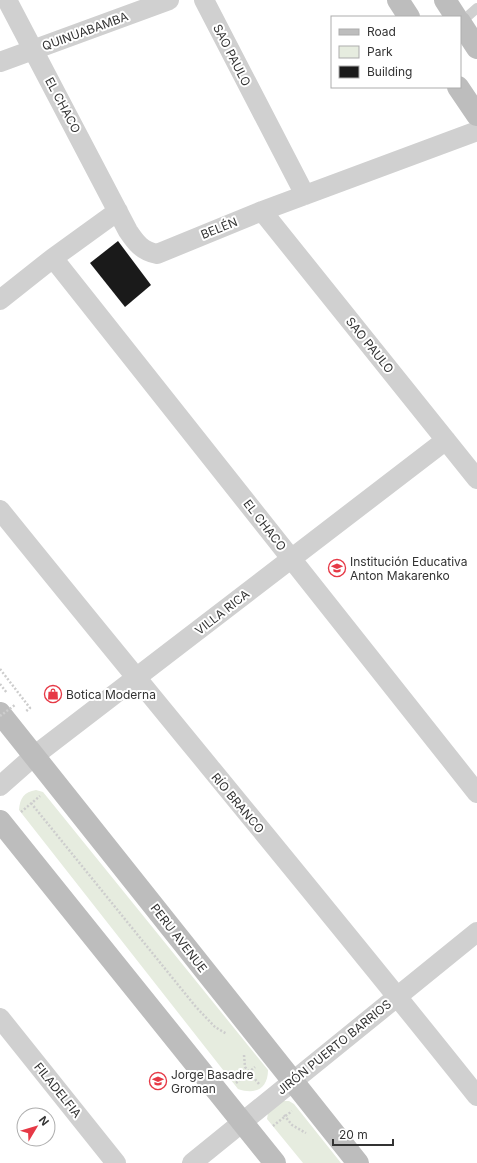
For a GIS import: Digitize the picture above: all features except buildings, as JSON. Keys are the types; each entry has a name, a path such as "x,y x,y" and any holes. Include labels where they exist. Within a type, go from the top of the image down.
{"main road":[{"path":"398,0 408,16"},
{"path":"445,0 455,16"},
{"path":"461,24 477,48"},
{"path":"459,88 477,115"},
{"name":"PERU AVENUE","path":"5,712 34,756 358,1163"},
{"path":"0,821 275,1163"}],"street":[{"name":"EL CHACO","path":"8,0 118,211"},
{"name":"QUINUABAMBA","path":"0,62 170,0"},
{"name":"SAO PAULO","path":"204,0 305,195"},
{"name":"BELÉN","path":"118,211 137,245 147,252 157,254 262,211 477,131"},
{"path":"0,300 53,258 118,211"},
{"name":"SAO PAULO","path":"262,211 477,479"},
{"name":"EL CHACO","path":"53,258 477,793"},
{"name":"VILLA RICA","path":"0,786 34,756 446,440"},
{"name":"RÍO BRANCO","path":"0,510 397,995 477,1096"},
{"name":"JIRÓN PUERTO BARRIOS","path":"192,1163 397,995 477,932"},
{"name":"FILADELFIA","path":"0,1018 116,1163"}],"lane":[{"path":"461,21 477,8"}],"path":[{"path":"0,669 30,708"},
{"path":"21,812 44,793"},
{"path":"31,803 196,1006 215,1027 233,1038"},
{"path":"243,1049 245,1067 262,1087"},
{"path":"235,1084 258,1065"},
{"path":"273,1126 297,1107"},
{"path":"280,1110 292,1125 308,1134"}],"green space":[{"path":"36,790 43,792 268,1070 266,1082 263,1086 255,1091 244,1091 238,1089 19,810 20,802 23,796 28,792"},
{"path":"281,1101 289,1101 294,1104 341,1163 303,1163 267,1119 268,1113"}],"place":[{"name":"Institución Educativa Anton Makarenko","path":"337,568"},
{"name":"Botica Moderna","path":"53,694"},
{"name":"Jorge Basadre Groman","path":"158,1081"}]}
